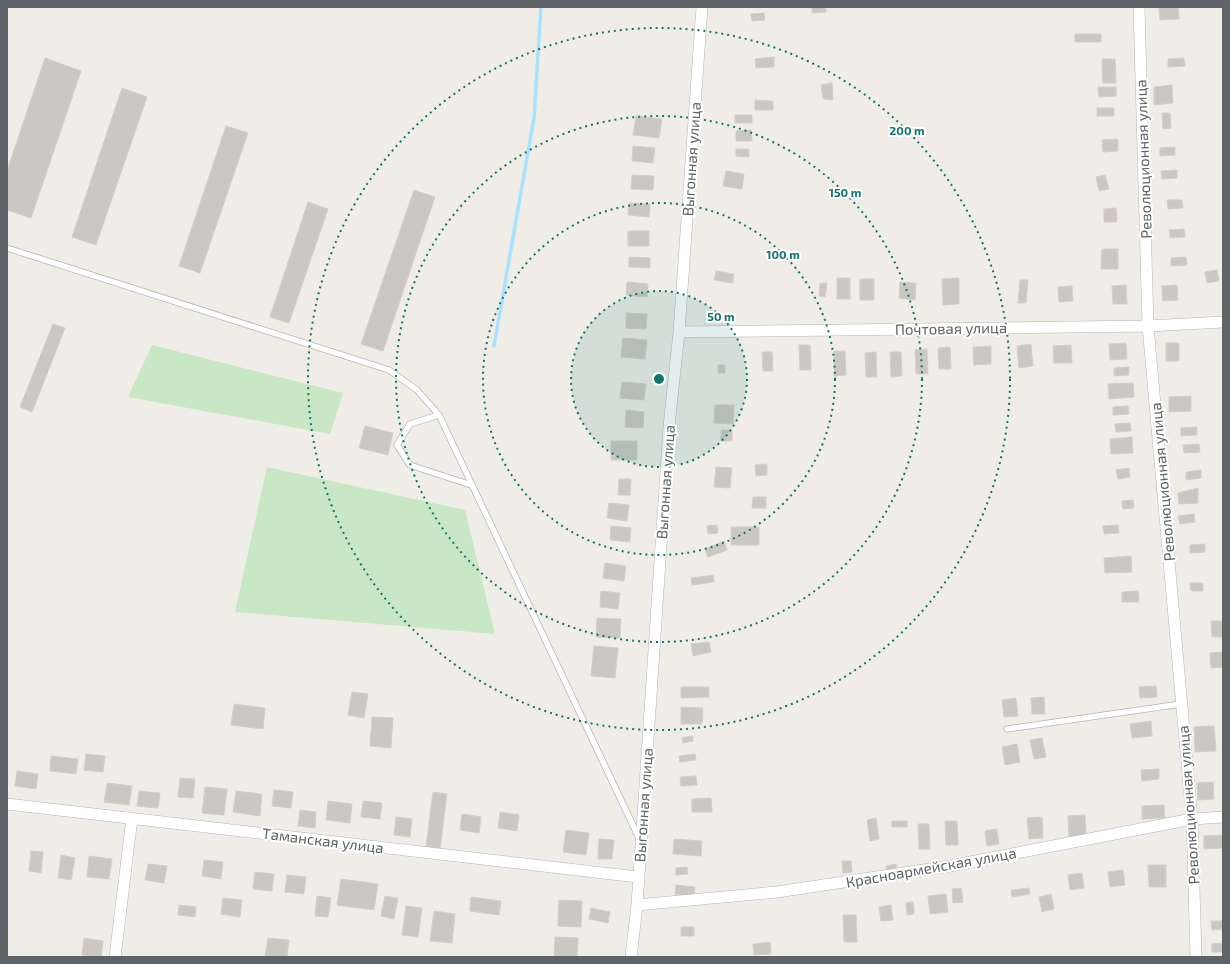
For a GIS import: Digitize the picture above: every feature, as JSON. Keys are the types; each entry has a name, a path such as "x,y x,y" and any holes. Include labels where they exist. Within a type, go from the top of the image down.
{"street":[{"name":"Выгонная улица","path":"631,957 637,905 668,434 679,332 702,7"},
{"name":"Революционная улица","path":"1139,7 1148,326 1192,819 1196,957"},
{"name":"Почтовая улица","path":"679,332 1148,326 1223,322"},
{"name":"Таманская улица","path":"7,804 638,877"},
{"name":"Красноармейская улица","path":"637,905 777,892 950,866 1192,819 1223,817"},
{"path":"115,957 132,818"}],"lane":[{"path":"7,248 389,370 417,390 440,415 471,484 641,842"},
{"path":"440,415 410,424 397,444 410,465 471,484"},
{"path":"1007,729 1182,704"}],"green space":[{"path":"152,345 343,393 330,434 128,397"},
{"path":"267,467 465,510 495,634 235,612"}],"building":[{"path":"812,7 826,7 826,12 812,13"},
{"path":"1178,7 1179,19 1160,20 1159,8"},
{"path":"764,13 765,20 752,21 751,14"},
{"path":"1075,34 1101,34 1101,42 1075,42"},
{"path":"774,57 774,67 756,68 755,59"},
{"path":"45,58 81,71 31,218 7,210 7,171"},
{"path":"1184,58 1185,66 1168,67 1168,59"},
{"path":"1102,59 1115,59 1116,83 1103,83"},
{"path":"832,83 833,100 823,99 821,85"},
{"path":"1172,85 1173,103 1154,105 1154,87"},
{"path":"1098,87 1116,87 1116,96 1099,97"},
{"path":"122,88 147,97 96,245 72,237"},
{"path":"755,100 773,101 773,110 755,110"},
{"path":"1097,108 1114,108 1114,116 1097,116"},
{"path":"1162,113 1170,113 1171,128 1163,129"},
{"path":"735,115 752,115 752,123 735,123"},
{"path":"636,116 662,119 659,138 633,135"},
{"path":"226,126 248,133 200,273 179,266"},
{"path":"751,130 752,141 736,141 736,131"},
{"path":"1118,139 1118,151 1103,152 1102,140"},
{"path":"633,146 655,148 653,163 632,161"},
{"path":"1175,147 1175,155 1160,156 1160,148"},
{"path":"736,149 749,149 749,157 736,156"},
{"path":"1177,170 1177,178 1162,179 1161,171"},
{"path":"726,171 744,174 742,189 723,186"},
{"path":"632,175 654,176 653,190 631,189"},
{"path":"1105,175 1109,189 1099,191 1096,177"},
{"path":"414,190 435,197 383,351 361,344"},
{"path":"1167,200 1182,200 1183,208 1168,209"},
{"path":"308,202 328,209 289,323 270,317"},
{"path":"629,203 650,204 649,217 628,215"},
{"path":"1116,208 1117,222 1104,222 1104,209"},
{"path":"1184,229 1185,237 1170,238 1169,230"},
{"path":"628,231 649,231 649,246 628,246"},
{"path":"1102,249 1118,249 1118,269 1101,269"},
{"path":"629,257 650,258 650,268 629,267"},
{"path":"1186,257 1187,265 1171,266 1171,258"},
{"path":"1217,270 1219,281 1207,283 1205,272"},
{"path":"716,271 734,274 733,283 714,280"},
{"path":"837,278 850,278 850,299 837,299"},
{"path":"959,278 959,304 943,305 942,279"},
{"path":"860,279 874,279 874,300 860,300"},
{"path":"1020,280 1028,280 1026,303 1018,303"},
{"path":"627,282 648,284 647,297 626,295"},
{"path":"900,282 916,283 915,300 899,298"},
{"path":"820,283 827,283 825,297 819,296"},
{"path":"1126,285 1127,304 1113,304 1112,286"},
{"path":"1177,285 1178,300 1163,301 1162,286"},
{"path":"1072,286 1073,301 1059,302 1058,287"},
{"path":"626,313 647,314 646,329 626,328"},
{"path":"53,324 65,328 32,412 20,407"},
{"path":"623,338 647,340 645,359 621,357"},
{"path":"1126,343 1127,359 1110,360 1109,344"},
{"path":"1166,343 1179,343 1179,361 1166,361"},
{"path":"1031,344 1033,366 1019,368 1017,346"},
{"path":"799,345 810,345 811,370 800,370"},
{"path":"1071,345 1072,363 1054,363 1053,346"},
{"path":"991,346 991,364 974,365 973,347"},
{"path":"950,347 951,369 939,369 938,348"},
{"path":"927,349 928,374 916,374 915,350"},
{"path":"834,351 845,351 846,375 834,376"},
{"path":"762,352 772,352 773,371 763,371"},
{"path":"876,352 877,377 866,377 865,353"},
{"path":"890,352 901,352 902,376 891,377"},
{"path":"718,365 725,365 725,373 718,373"},
{"path":"1129,367 1129,375 1114,376 1114,368"},
{"path":"622,382 646,384 644,400 620,398"},
{"path":"1133,383 1134,397 1109,399 1108,384"},
{"path":"1191,396 1191,411 1169,412 1169,397"},
{"path":"715,405 734,405 733,424 714,423"},
{"path":"1128,406 1129,414 1113,415 1113,407"},
{"path":"626,410 644,412 643,428 625,427"},
{"path":"1130,423 1131,431 1116,432 1115,424"},
{"path":"365,426 393,433 388,455 359,448"},
{"path":"1197,427 1197,435 1181,436 1181,428"},
{"path":"721,430 732,430 732,441 721,441"},
{"path":"1132,437 1133,453 1111,454 1110,439"},
{"path":"611,441 637,441 637,460 611,460"},
{"path":"1199,444 1200,452 1184,453 1183,445"},
{"path":"767,464 767,475 756,476 755,465"},
{"path":"716,467 732,468 730,488 714,487"},
{"path":"1129,468 1130,477 1118,479 1116,470"},
{"path":"1201,470 1201,478 1186,480 1186,472"},
{"path":"619,479 631,479 630,495 618,495"},
{"path":"1198,488 1198,503 1179,504 1178,493"},
{"path":"753,497 766,497 766,508 752,508"},
{"path":"1133,500 1134,508 1123,509 1122,501"},
{"path":"609,503 629,505 627,521 607,518"},
{"path":"1194,514 1195,522 1180,524 1178,516"},
{"path":"717,525 718,533 708,534 707,526"},
{"path":"1118,525 1119,533 1104,534 1103,526"},
{"path":"611,526 631,528 630,542 610,540"},
{"path":"731,527 759,527 759,545 731,545"},
{"path":"724,541 727,550 708,557 705,549"},
{"path":"1205,544 1205,552 1190,553 1190,545"},
{"path":"1131,556 1132,572 1105,573 1104,558"},
{"path":"605,563 626,566 624,581 603,578"},
{"path":"713,575 714,582 692,585 691,578"},
{"path":"1190,583 1203,583 1203,591 1191,591"},
{"path":"601,591 620,593 618,609 600,607"},
{"path":"1138,591 1139,602 1122,602 1122,592"},
{"path":"597,618 621,619 620,638 596,637"},
{"path":"1211,621 1223,621 1223,637 1212,637"},
{"path":"709,642 711,652 693,656 691,644"},
{"path":"594,646 618,648 615,678 591,676"},
{"path":"1223,652 1223,667 1211,668 1210,653"},
{"path":"1156,686 1157,697 1140,698 1139,687"},
{"path":"681,687 709,687 709,697 681,698"},
{"path":"352,692 368,694 364,718 348,715"},
{"path":"1044,697 1045,714 1032,714 1031,698"},
{"path":"1016,698 1018,716 1004,717 1002,700"},
{"path":"234,704 265,708 263,729 231,725"},
{"path":"681,707 703,708 702,724 681,724"},
{"path":"372,717 393,718 391,748 370,746"},
{"path":"1151,721 1152,736 1132,738 1130,724"},
{"path":"1214,726 1216,751 1195,752 1194,727"},
{"path":"693,736 693,741 683,743 682,738"},
{"path":"1042,738 1046,757 1034,759 1030,740"},
{"path":"1017,744 1020,762 1005,765 1002,747"},
{"path":"86,754 105,756 103,772 84,770"},
{"path":"695,754 696,760 680,762 679,756"},
{"path":"51,756 78,759 76,774 50,771"},
{"path":"1159,769 1159,779 1142,781 1141,770"},
{"path":"17,771 38,774 36,789 15,786"},
{"path":"696,776 697,785 681,786 680,777"},
{"path":"180,778 195,779 193,798 178,797"},
{"path":"1213,782 1214,799 1198,800 1197,783"},
{"path":"107,783 132,786 129,805 104,802"},
{"path":"205,787 227,789 224,815 202,813"},
{"path":"274,790 293,792 291,808 272,806"},
{"path":"139,791 160,793 158,808 137,806"},
{"path":"236,791 262,794 260,816 233,812"},
{"path":"433,792 447,794 440,849 426,847"},
{"path":"711,798 712,812 692,812 692,799"},
{"path":"328,801 352,804 350,823 326,820"},
{"path":"363,801 382,803 380,819 361,817"},
{"path":"1164,805 1165,818 1142,819 1142,806"},
{"path":"300,810 316,812 315,828 298,826"},
{"path":"500,812 519,815 517,831 498,828"},
{"path":"462,814 481,817 479,833 460,830"},
{"path":"1085,815 1086,836 1069,837 1068,816"},
{"path":"396,817 412,819 410,837 394,835"},
{"path":"1042,817 1043,838 1029,839 1027,818"},
{"path":"876,818 879,839 870,841 867,820"},
{"path":"892,821 907,821 907,827 892,827"},
{"path":"945,821 957,821 958,845 946,845"},
{"path":"918,824 929,824 930,849 919,849"},
{"path":"997,829 999,844 987,846 985,831"},
{"path":"566,830 589,833 586,855 563,852"},
{"path":"1223,835 1223,848 1204,849 1204,836"},
{"path":"599,839 614,840 612,859 598,859"},
{"path":"674,839 702,841 701,856 673,854"},
{"path":"31,851 43,852 41,873 29,871"},
{"path":"61,855 75,858 71,880 58,878"},
{"path":"89,856 112,859 109,879 87,877"},
{"path":"204,860 223,862 221,879 202,876"},
{"path":"842,861 851,861 852,872 843,873"},
{"path":"148,864 167,866 164,883 145,880"},
{"path":"896,864 898,874 888,876 886,866"},
{"path":"1148,865 1166,865 1166,887 1149,887"},
{"path":"687,867 688,874 676,875 676,868"},
{"path":"1123,870 1125,885 1110,887 1108,872"},
{"path":"255,872 274,874 272,891 253,889"},
{"path":"1082,873 1084,888 1070,890 1068,875"},
{"path":"287,875 306,877 304,894 285,892"},
{"path":"341,879 378,884 374,910 337,905"},
{"path":"676,885 695,887 694,896 675,894"},
{"path":"961,888 963,902 953,903 952,889"},
{"path":"1029,888 1030,894 1012,897 1011,890"},
{"path":"946,894 948,912 930,914 928,896"},
{"path":"1051,894 1054,909 1042,912 1039,897"},
{"path":"317,896 331,898 328,917 315,916"},
{"path":"385,896 398,898 394,919 381,916"},
{"path":"471,897 501,901 499,915 470,911"},
{"path":"223,898 242,900 240,917 221,914"},
{"path":"559,900 582,901 581,927 558,926"},
{"path":"913,902 914,914 907,915 906,903"},
{"path":"179,905 196,907 195,917 178,915"},
{"path":"891,905 893,920 881,921 879,907"},
{"path":"406,906 422,908 418,937 402,935"},
{"path":"591,908 610,912 608,923 589,919"},
{"path":"434,911 455,914 452,943 430,941"},
{"path":"843,915 856,915 857,942 844,942"},
{"path":"1211,921 1223,921 1223,929 1212,930"},
{"path":"681,927 694,927 694,936 681,936"},
{"path":"555,937 578,938 577,957 554,957"},
{"path":"84,938 103,941 101,957 82,955"},
{"path":"268,938 289,940 287,957 265,957"},
{"path":"770,942 771,954 754,955 753,944"},
{"path":"1223,943 1223,952 1212,952 1212,944"}],"waterway":[{"path":"494,346 534,118 541,7"}]}
